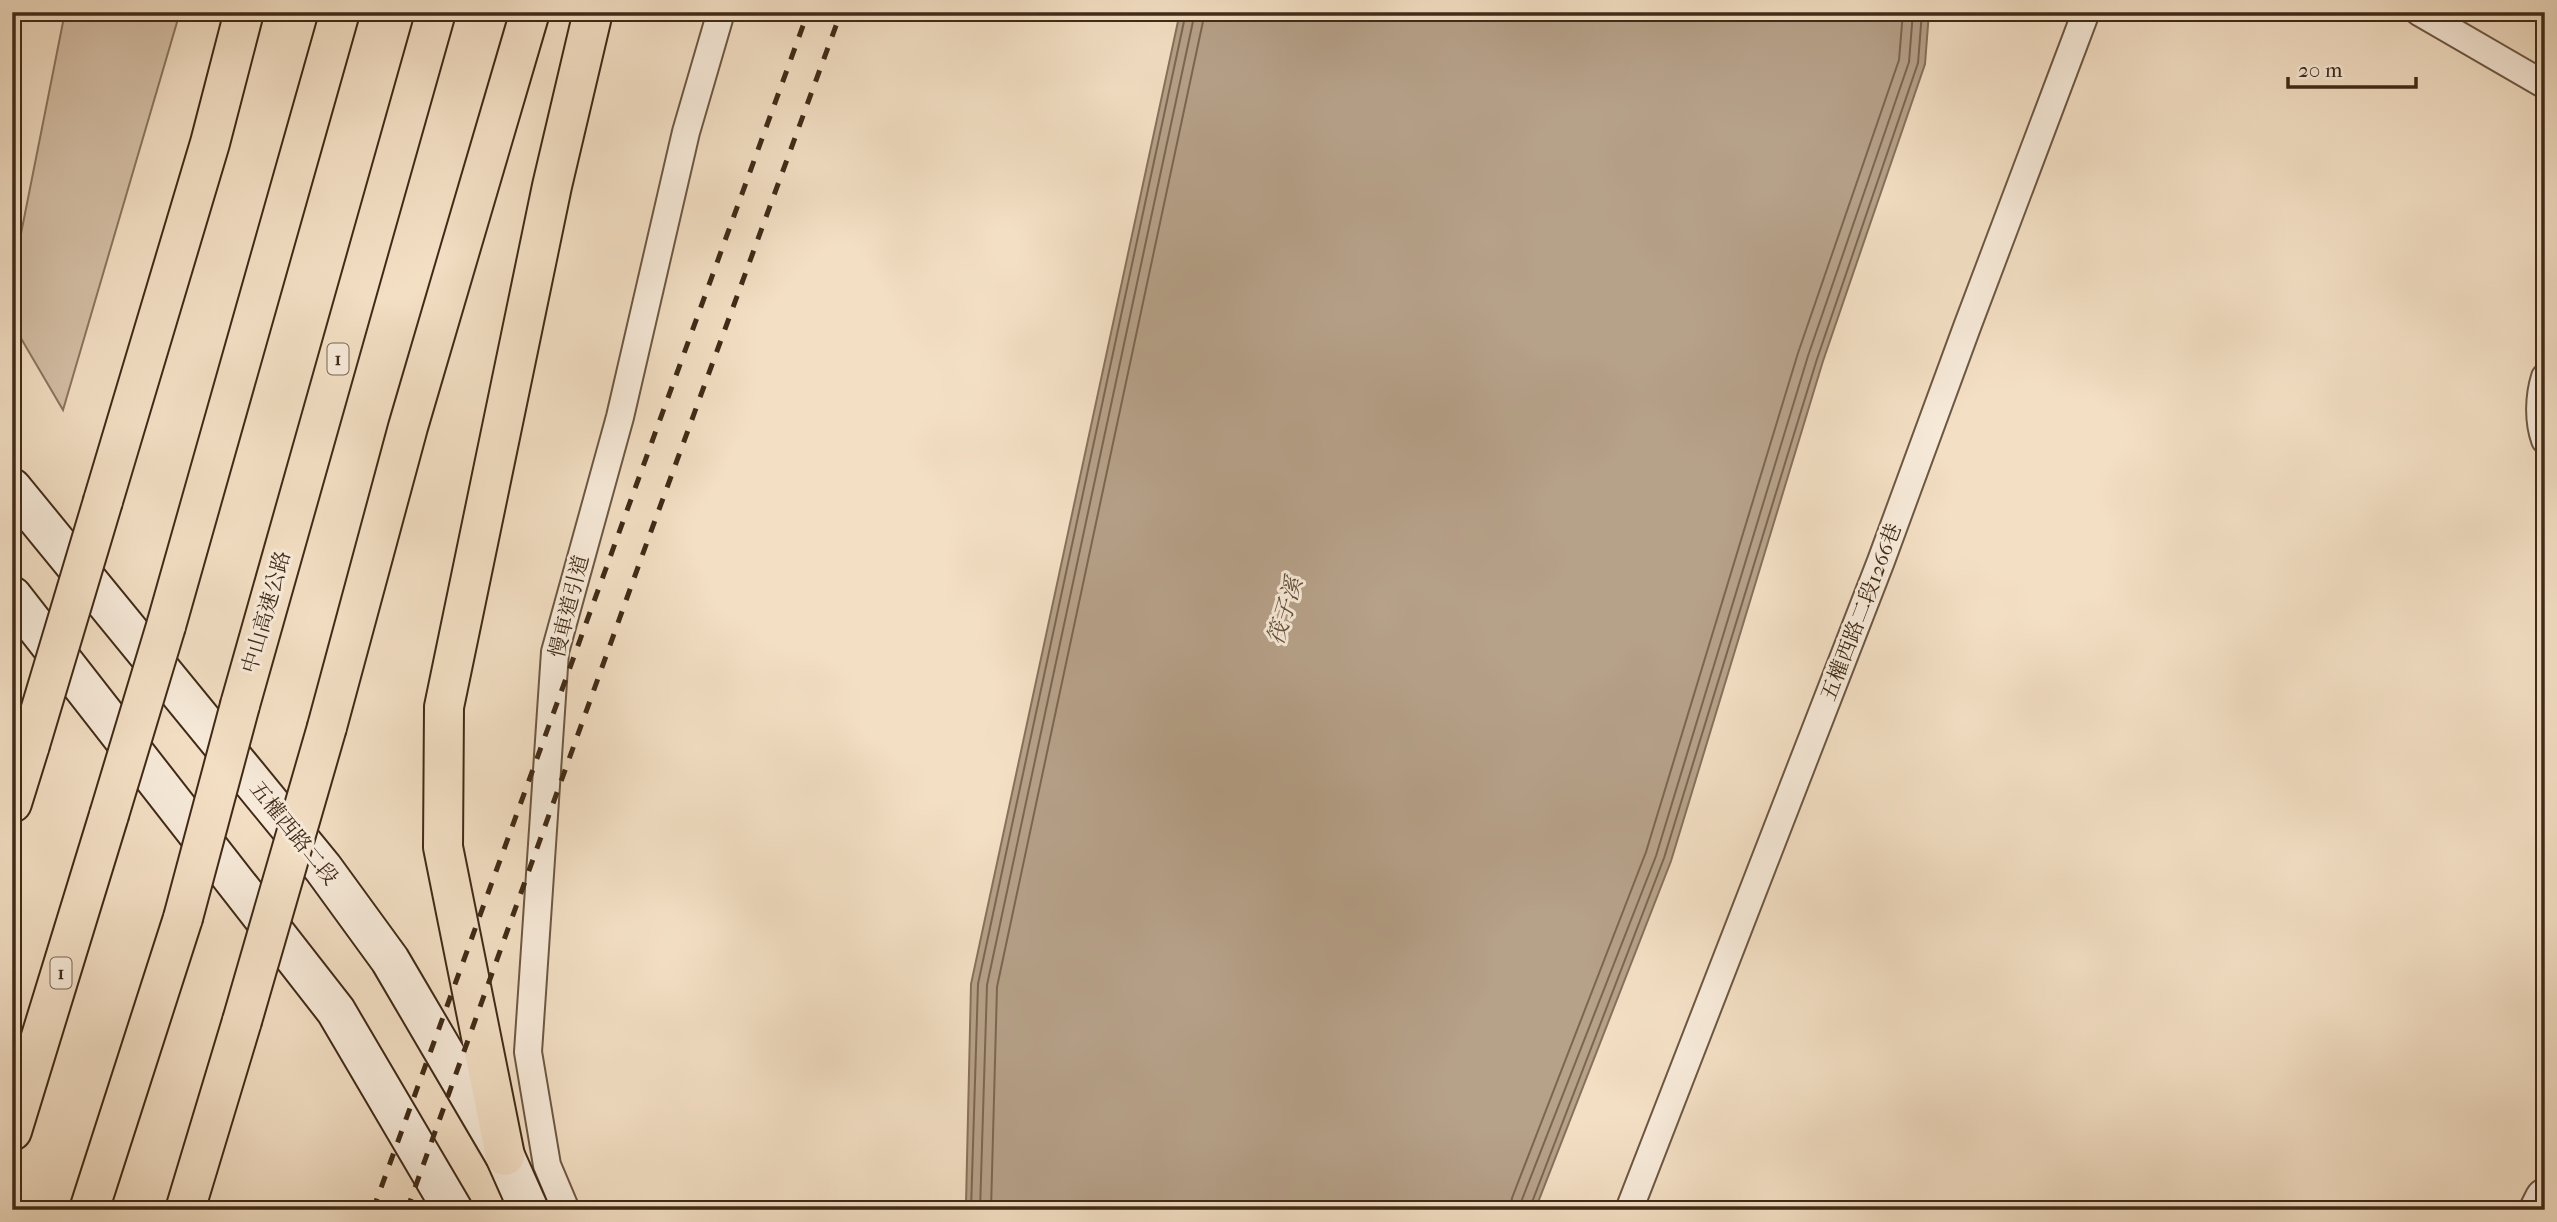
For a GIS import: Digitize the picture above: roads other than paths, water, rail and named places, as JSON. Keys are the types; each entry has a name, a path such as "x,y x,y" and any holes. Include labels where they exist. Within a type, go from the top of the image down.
{"highway":[{"path":"12,803 210,143 244,12"},
{"name":"1","path":"12,1131 166,626 340,12"},
{"name":"中山高速公路","path":"89,1210 183,918 240,705 436,12"},
{"path":"186,1210 327,727 408,427 530,12"},
{"path":"505,1156 443,847 444,707 549,200 593,12"}],"main road":[{"name":"五權西路二段","path":"12,488 323,868 390,960 505,1156 529,1210"},
{"path":"12,596 336,1011 453,1210"},
{"path":"2539,1210 2545,1198"}],"lane":[{"name":"慢車道引道","path":"566,1210 547,1165 528,1052 555,652 620,417 686,132 721,12"},
{"name":"五權西路二段1266巷","path":"1629,1210 1881,561 2086,12"},
{"path":"2419,12 2545,85"},
{"path":"2545,377 2541,390 2541,430 2545,440"}],"water":[{"name":"筏子溪","path":"1180,12 1929,12 1925,64 1823,361 1671,861 1535,1210 964,1210 971,984"}],"railway":[{"path":"373,1210 808,12"},
{"path":"407,1210 841,12"}]}
